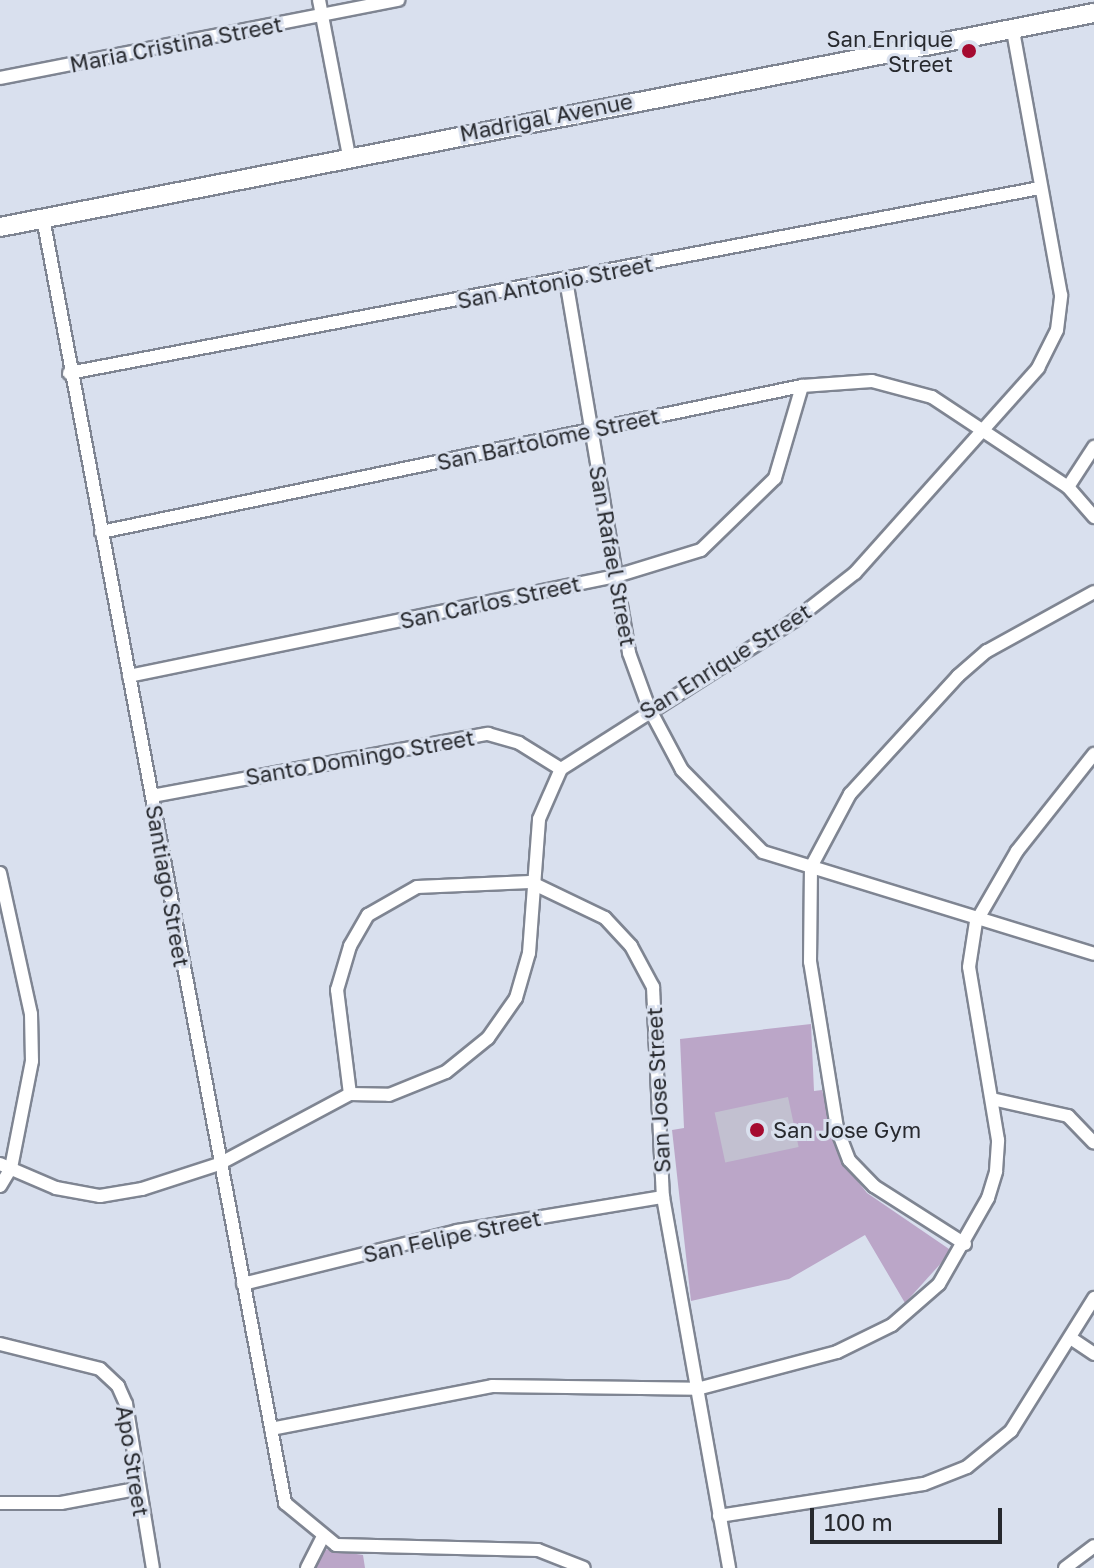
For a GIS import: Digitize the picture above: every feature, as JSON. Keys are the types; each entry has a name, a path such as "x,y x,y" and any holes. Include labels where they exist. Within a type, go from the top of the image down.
{"street":[{"path":"319,0 349,156"},
{"name":"Maria Cristina Street","path":"0,78 398,0"},
{"name":"Madrigal Avenue","path":"0,227 1012,26 1094,13"},
{"name":"San Enrique Street","path":"561,769 649,708 795,620 855,573 985,431 1038,368 1057,330 1061,295 1012,26"},
{"name":"San Antonio Street","path":"69,373 1040,188"},
{"name":"Santiago Street","path":"43,218 69,373 285,1503 322,1539"},
{"name":"San Rafael Street","path":"566,280 613,577 649,708 682,770 722,816 763,852 976,922 1047,936 1094,954"},
{"name":"San Bartolome Street","path":"101,532 802,386 906,385 985,431 1068,487 1094,517"},
{"name":"San Carlos Street","path":"129,676 613,577 701,550 740,517 775,478 802,386"},
{"path":"1068,487 1094,447"},
{"path":"965,1244 874,1186 849,1160 837,1128 810,962 811,867 850,794 958,676 998,644 1094,592"},
{"name":"Santo Domingo Street","path":"152,796 488,734 519,743 561,769"},
{"path":"271,1429 492,1386 697,1389 837,1352 892,1325 939,1284 965,1244 996,1171 992,1099 969,967 976,922 1017,851 1083,772 1094,754"},
{"path":"5,1166 56,1188 100,1196 219,1164 350,1094 389,1095 446,1072 488,1038 516,998 529,953 530,882 539,819 561,769"},
{"path":"1083,772 1094,780"},
{"path":"0,873 31,1014 32,1061 0,1186"},
{"name":"San Jose Street","path":"350,1094 337,990 368,915 417,887 530,882 605,918 631,946 653,987 663,1197 729,1568"},
{"path":"992,1099 1068,1116 1094,1143"},
{"name":"San Felipe Street","path":"243,1284 457,1231 663,1197"},
{"path":"719,1516 924,1484 967,1467 1011,1431 1072,1339 1094,1298"},
{"path":"1072,1339 1094,1354"},
{"name":"Apo Street","path":"0,1344 100,1369 118,1386 126,1404 136,1489 153,1568"},
{"path":"0,1503 61,1503 136,1489"},
{"path":"307,1568 322,1539 336,1545 538,1550 584,1568"},
{"path":"1065,1568 1094,1546"}],"shaded area":[{"path":"811,1024 814,1091 822,1090 840,1159 867,1193 952,1251 905,1303 865,1235 789,1279 691,1301 672,1130 684,1128 680,1039"},
{"path":"323,1549 363,1555 365,1568 316,1568"}],"building":[{"name":"San Jose Gym","path":"788,1097 799,1147 725,1162 715,1113"}],"place":[{"name":"San Enrique Street","path":"969,51"},
{"name":"San Jose Gym","path":"757,1130"}]}
